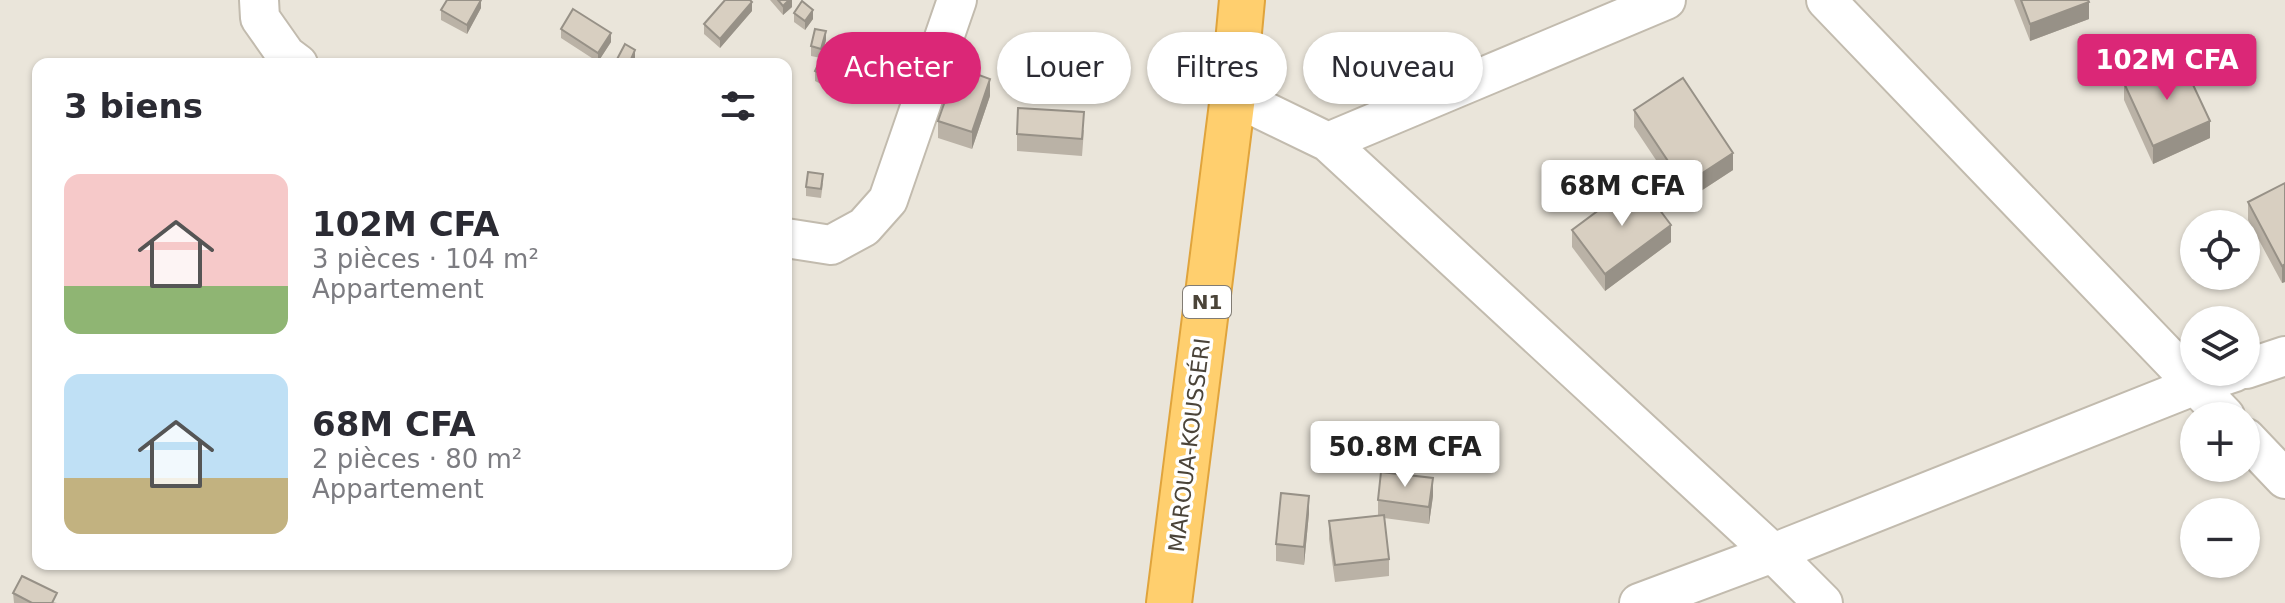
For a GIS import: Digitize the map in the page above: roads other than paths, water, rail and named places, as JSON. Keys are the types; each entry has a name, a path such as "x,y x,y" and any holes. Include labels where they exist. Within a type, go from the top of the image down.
{"highway":[{"name":"MAROUA-KOUSSÉRI","path":"1239,32 1242,0"},
{"name":"MAROUA-KOUSSÉRI","path":"1169,603 1232,104"}],"street":[{"path":"259,0 260,18 290,58"},
{"path":"792,239 831,245 864,227 888,200 957,0"},
{"path":"1328,142 1666,0"},
{"path":"1826,0 2180,368"},
{"path":"1250,104 1328,142 1773,553 1823,603"},
{"path":"2260,364 2285,356"},
{"path":"1639,603 2193,386"},
{"path":"2197,386 2212,402"},
{"path":"2260,453 2285,479"}]}
